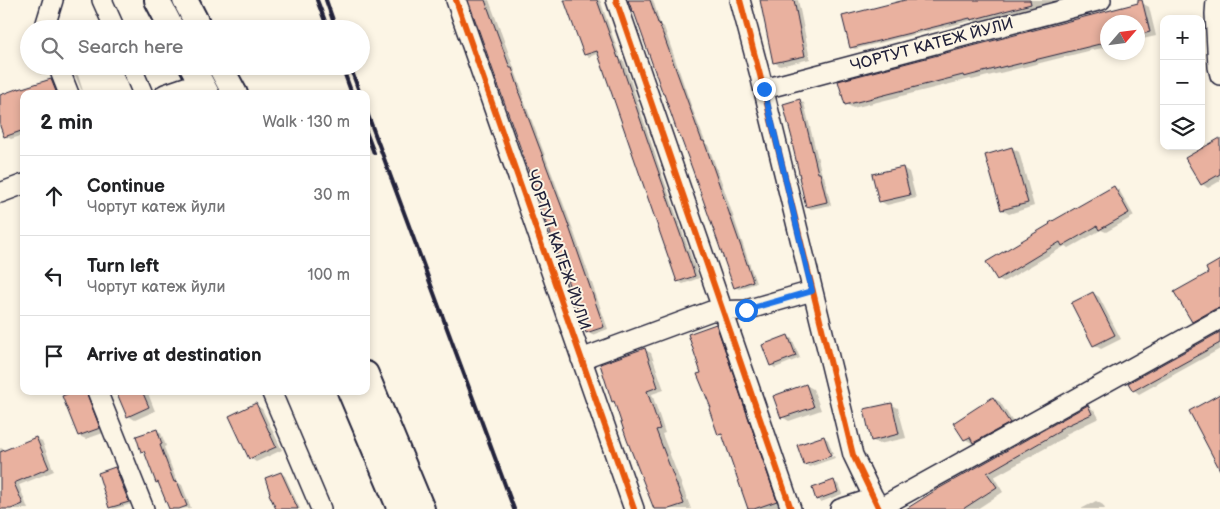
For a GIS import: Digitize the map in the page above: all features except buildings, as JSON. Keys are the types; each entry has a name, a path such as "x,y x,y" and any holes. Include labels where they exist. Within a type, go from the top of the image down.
{"main road":[{"path":"157,0 167,20"},
{"path":"185,0 195,20"},
{"path":"225,75 233,90"},
{"path":"370,384 422,509"},
{"path":"352,395 400,509"}],"street":[{"path":"47,20 53,0"},
{"path":"102,0 111,20"},
{"name":"ЧОРТУТ КАТЕЖ ЙУЛИ","path":"456,0 634,509"},
{"path":"616,0 791,509"},
{"path":"740,0 764,89 853,455 877,505"},
{"name":"ЧОРТУТ КАТЕЖ ЙУЛИ","path":"764,89 1101,0"},
{"path":"1216,0 1215,14 1220,75"},
{"path":"62,75 67,90"},
{"path":"135,75 141,90"},
{"path":"175,90 200,81"},
{"path":"0,193 20,186"},
{"path":"581,359 711,311 746,310 812,291"},
{"path":"840,509 877,505 1220,319"},
{"path":"99,395 144,509"},
{"path":"272,395 321,509"}],"railway":[{"path":"317,0 325,20"},
{"path":"326,0 333,20"},
{"path":"345,75 351,90"},
{"path":"353,75 359,90"},
{"path":"370,121 514,509"},
{"path":"370,142 374,153"}],"cycle path":[{"path":"456,0 634,509"},
{"path":"616,0 791,509"},
{"path":"740,0 853,455 879,509"}],"route":[{"path":"746,310 812,291 764,89"}]}
